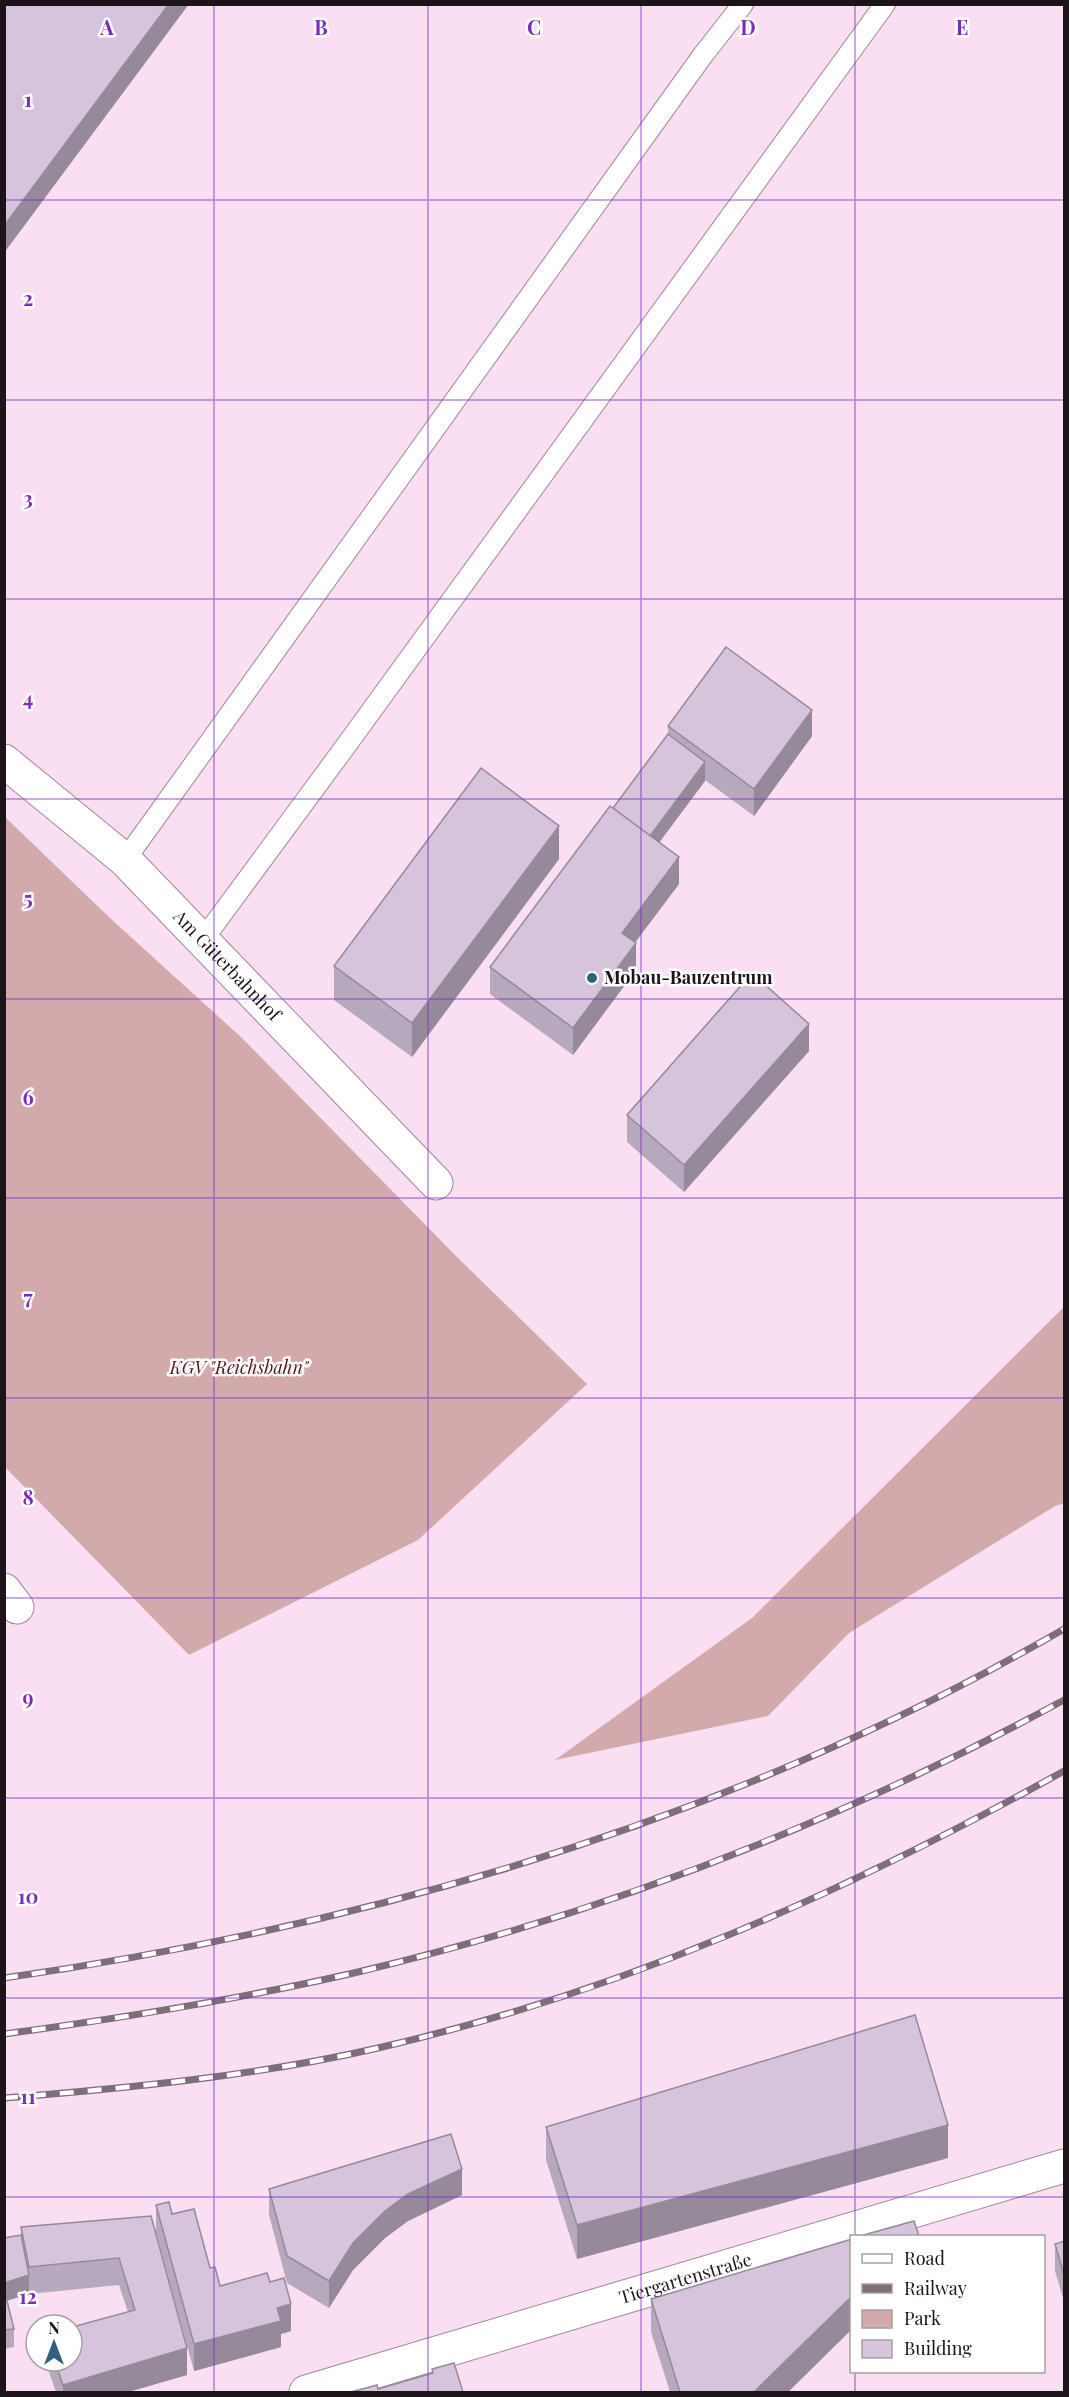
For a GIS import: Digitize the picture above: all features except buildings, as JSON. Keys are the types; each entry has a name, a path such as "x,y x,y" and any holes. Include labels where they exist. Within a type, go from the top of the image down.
{"street":[{"name":"Am Güterbahnhof","path":"4,760 126,860 436,1183"},
{"name":"Tiergartenstraße","path":"306,2392 1065,2166"}],"lane":[{"path":"126,860 703,55 743,4"},
{"path":"202,941 387,691 885,4"}],"green space":[{"name":"KGV \"Reichsbahn\"","path":"4,816 111,919 242,1038 456,1256 587,1384 418,1540 189,1655 5,1467"},
{"path":"1064,1307 1064,1503 1055,1506 849,1633 768,1716 555,1760 752,1618"}],"railway":[{"path":"4,1978 142,1955 280,1928 417,1894 551,1854 684,1808 814,1755 941,1696 1064,1629"},
{"path":"4,2034 182,2007 314,1982 450,1949 541,1922 631,1892 808,1824 980,1744 1064,1700"},
{"path":"4,2098 145,2085 332,2058 469,2025 558,1998 731,1934 815,1897 899,1858 1064,1771"}],"place":[{"name":"Mobau-Bauzentrum","path":"592,978"}]}
